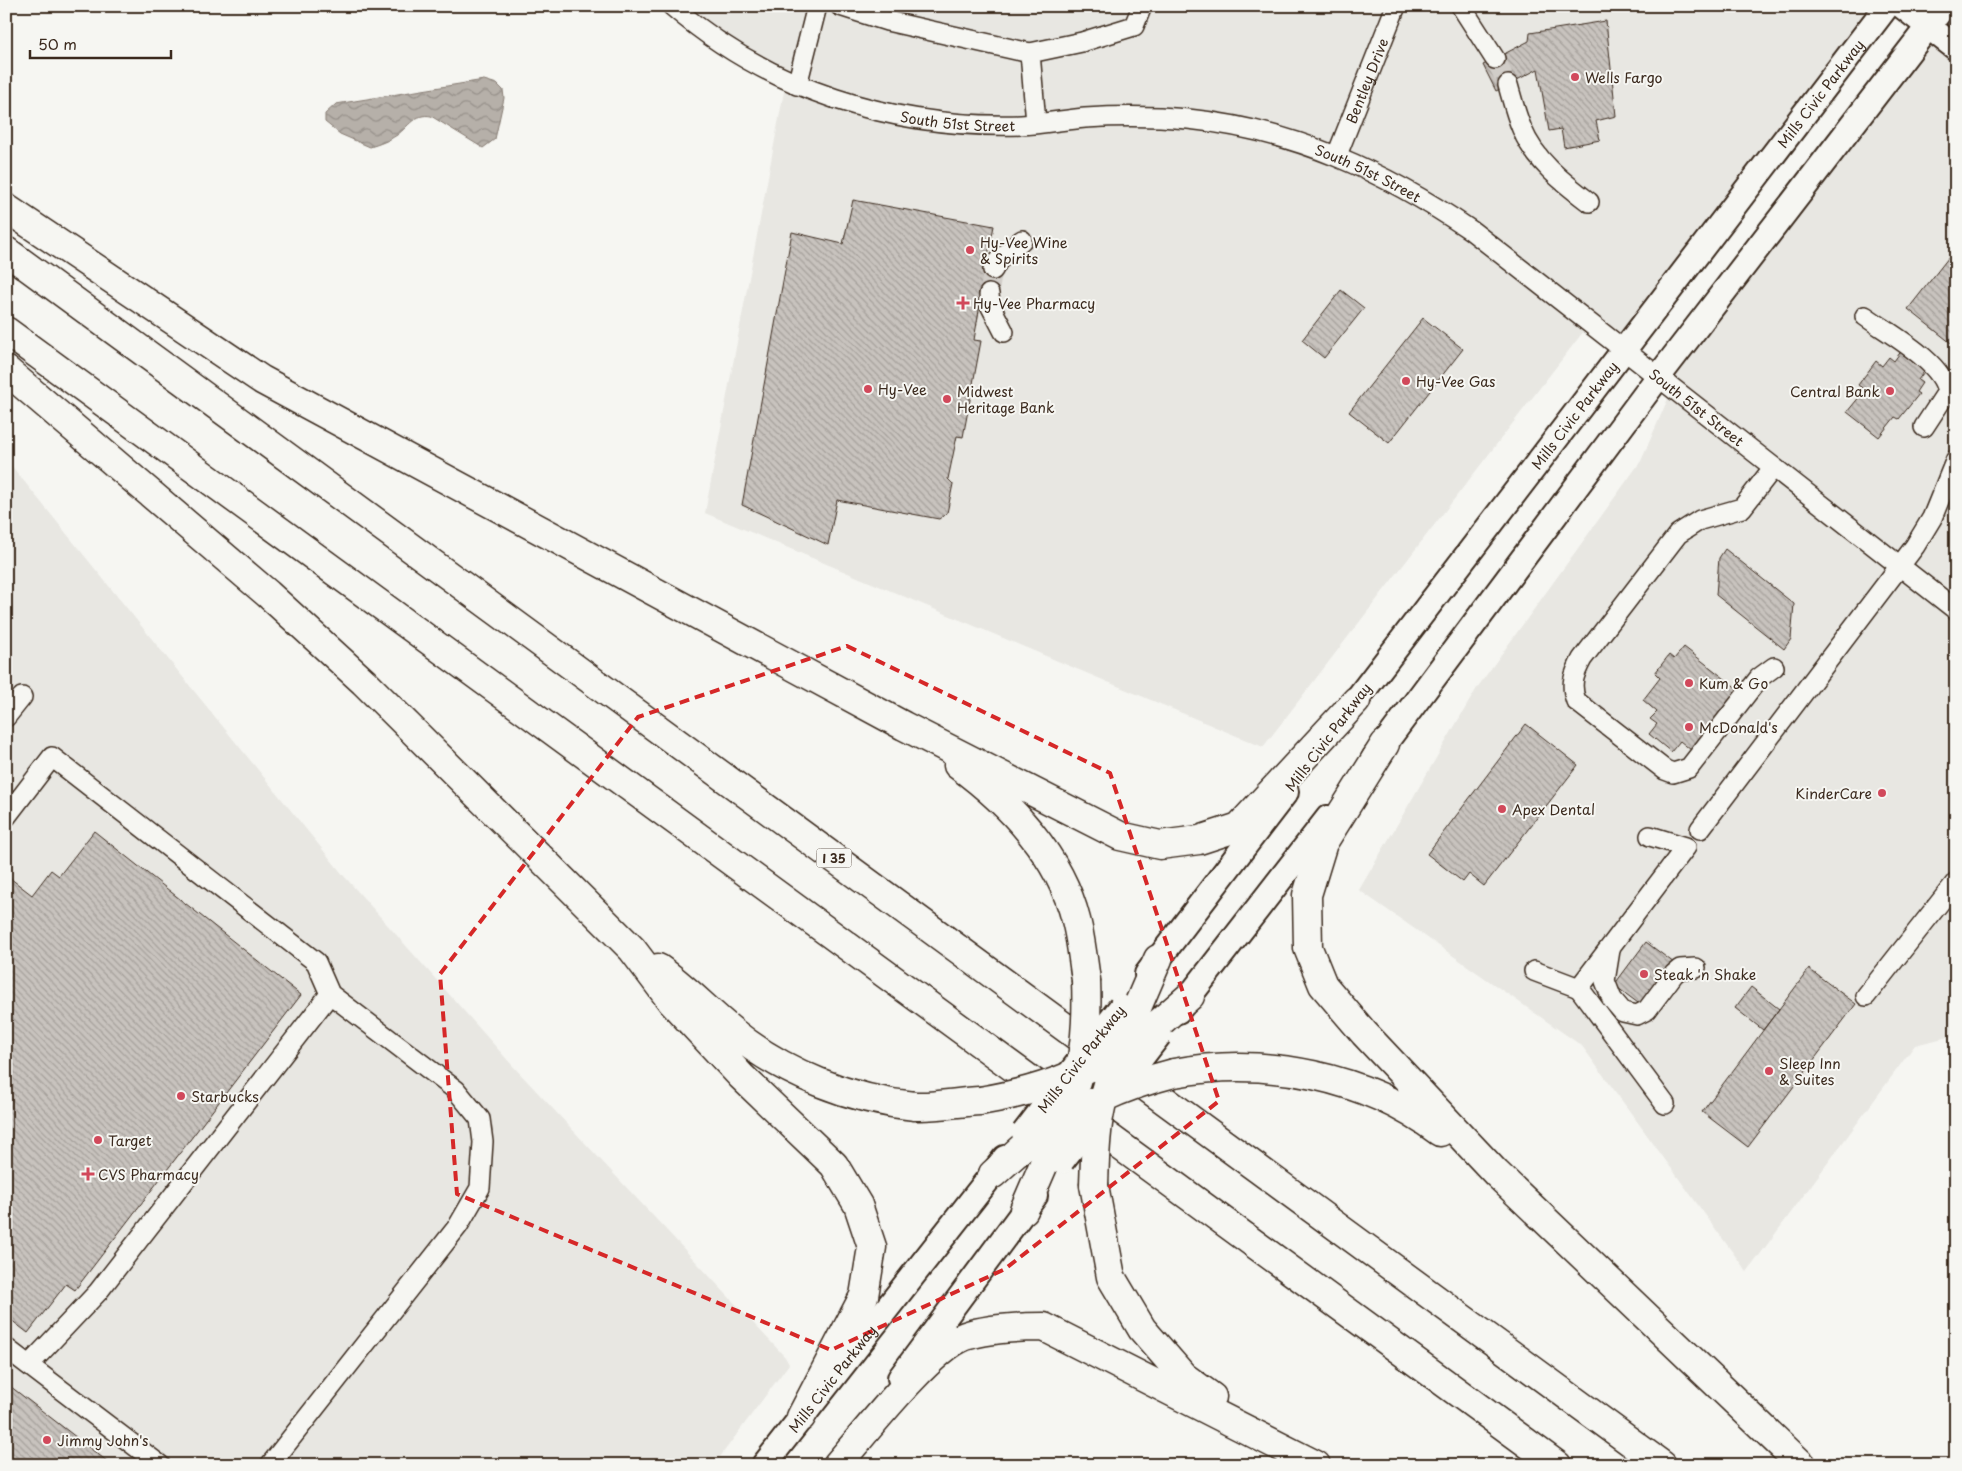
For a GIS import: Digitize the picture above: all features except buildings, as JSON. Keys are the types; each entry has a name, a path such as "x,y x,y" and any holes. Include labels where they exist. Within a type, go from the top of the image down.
{"highway":[{"path":"6,208 262,380 904,726 1120,836 1160,845 1199,840 1240,827 1356,701"},
{"name":"I 35","path":"6,251 1662,1465"},
{"path":"6,331 1557,1465"},
{"path":"6,370 268,594 349,668 632,949 672,1002 697,1029 741,1076 834,1166 858,1205 872,1247 864,1296 801,1417"},
{"path":"904,726 968,772 1026,826 1054,867 1076,919 1086,980 1087,1018 1061,1119 1042,1146 1024,1210"},
{"path":"1385,744 1323,843 1307,895 1308,948 1323,985 1364,1033 1496,1173 1802,1465"},
{"path":"632,949 683,986 734,1033 788,1069 854,1094 916,1106 980,1101 1022,1094 1120,1050"},
{"path":"1158,959 1141,1022 1120,1050 1095,1148 1094,1185 1111,1277 1142,1329 1183,1376 1271,1441"},
{"path":"1141,1022 1190,996"},
{"path":"1061,1119 1174,1073 1204,1069 1263,1068 1321,1076 1369,1092 1415,1113 1496,1173"},
{"path":"993,1174 1042,1146"},
{"path":"836,1465 931,1359 964,1337 1010,1327 1044,1327 1316,1465"}],"main road":[{"name":"Mills Civic Parkway","path":"1158,959 1887,6"},
{"path":"1902,6 1956,48"},
{"path":"1190,996 1385,744 1659,376 1944,6"},
{"name":"Mills Civic Parkway","path":"1042,1146 1075,1070 1141,1022"},
{"path":"1042,1146 1106,1100 1141,1022"},
{"name":"Mills Civic Parkway","path":"764,1465 993,1174"},
{"path":"836,1465 1024,1210"}],"street":[{"name":"South 51st Street","path":"672,6 702,31 744,59 797,85 875,112 924,121 971,125 1036,124 1135,116 1187,119 1236,126 1275,135 1337,155 1382,176 1428,201 1472,231 1624,348 1773,468 1956,610"},
{"path":"797,85 818,6"},
{"path":"840,6 887,21 1030,53 1082,42 1134,26 1142,6"},
{"path":"1462,6 1495,58"},
{"name":"Bentley Drive","path":"1337,155 1395,7"},
{"path":"1030,53 1036,124"},
{"path":"1508,84 1522,130 1530,144 1555,175 1589,202"},
{"path":"994,270 998,261 1022,240"},
{"path":"989,294 990,305 1004,332"},
{"path":"1865,316 1906,345 1942,376 1947,392 1924,427"},
{"path":"1700,828 1899,565 1932,518 1956,459"},
{"path":"1773,468 1742,508 1700,520 1678,534 1582,659 1572,680 1573,694 1576,701 1665,770 1681,772 1689,768 1759,678 1774,668"},
{"path":"6,717 22,697"},
{"path":"6,817 52,757 316,962 330,994 456,1090 480,1119 483,1142 480,1188 458,1226 270,1465"},
{"path":"1579,988 1686,847 1650,836"},
{"path":"1866,996 1956,882"},
{"path":"1611,946 1604,981 1612,999 1623,1012 1637,1015 1646,1010 1674,974 1680,970 1696,968"},
{"path":"1534,971 1579,988 1665,1104"},
{"path":"29,1365 98,1292 330,994"},
{"path":"6,1348 160,1465"}],"highlighted area":[{"path":"847,646 1110,773 1219,1101 1005,1269 831,1350 457,1194 440,974 638,717"}],"shaded area":[{"path":"672,6 1887,6 1624,348 1590,323 1263,747 705,513 786,81"},
{"path":"1944,6 1956,6 1956,1035 1915,1045 1747,1272 1582,1046 1359,890 1477,688 1641,461 1673,387 1659,376"},
{"path":"6,459 344,876 512,1065 785,1357 789,1364 714,1465 6,1465"}],"water":[{"path":"484,80 497,84 503,90 504,98 495,139 483,148 431,116 416,118 394,137 370,147 340,134 325,122 325,114 336,104"}],"tunnel":[{"path":"1495,59 1508,85"},
{"path":"989,294 993,270"}],"place":[{"name":"Wells Fargo","path":"1575,77"},
{"name":"Hy-Vee Wine & Spirits","path":"970,250"},
{"name":"Hy-Vee Pharmacy","path":"963,303"},
{"name":"Hy-Vee Gas","path":"1406,381"},
{"name":"Hy-Vee","path":"868,389"},
{"name":"Central Bank","path":"1890,391"},
{"name":"Midwest Heritage Bank","path":"947,399"},
{"name":"Kum & Go","path":"1689,683"},
{"name":"McDonald's","path":"1689,727"},
{"name":"KinderCare","path":"1882,793"},
{"name":"Apex Dental","path":"1502,809"},
{"name":"Steak 'n Shake","path":"1644,974"},
{"name":"Sleep Inn & Suites","path":"1769,1071"},
{"name":"Starbucks","path":"181,1096"},
{"name":"Target","path":"98,1140"},
{"name":"CVS Pharmacy","path":"88,1174"},
{"name":"Jimmy John's","path":"47,1440"}]}
